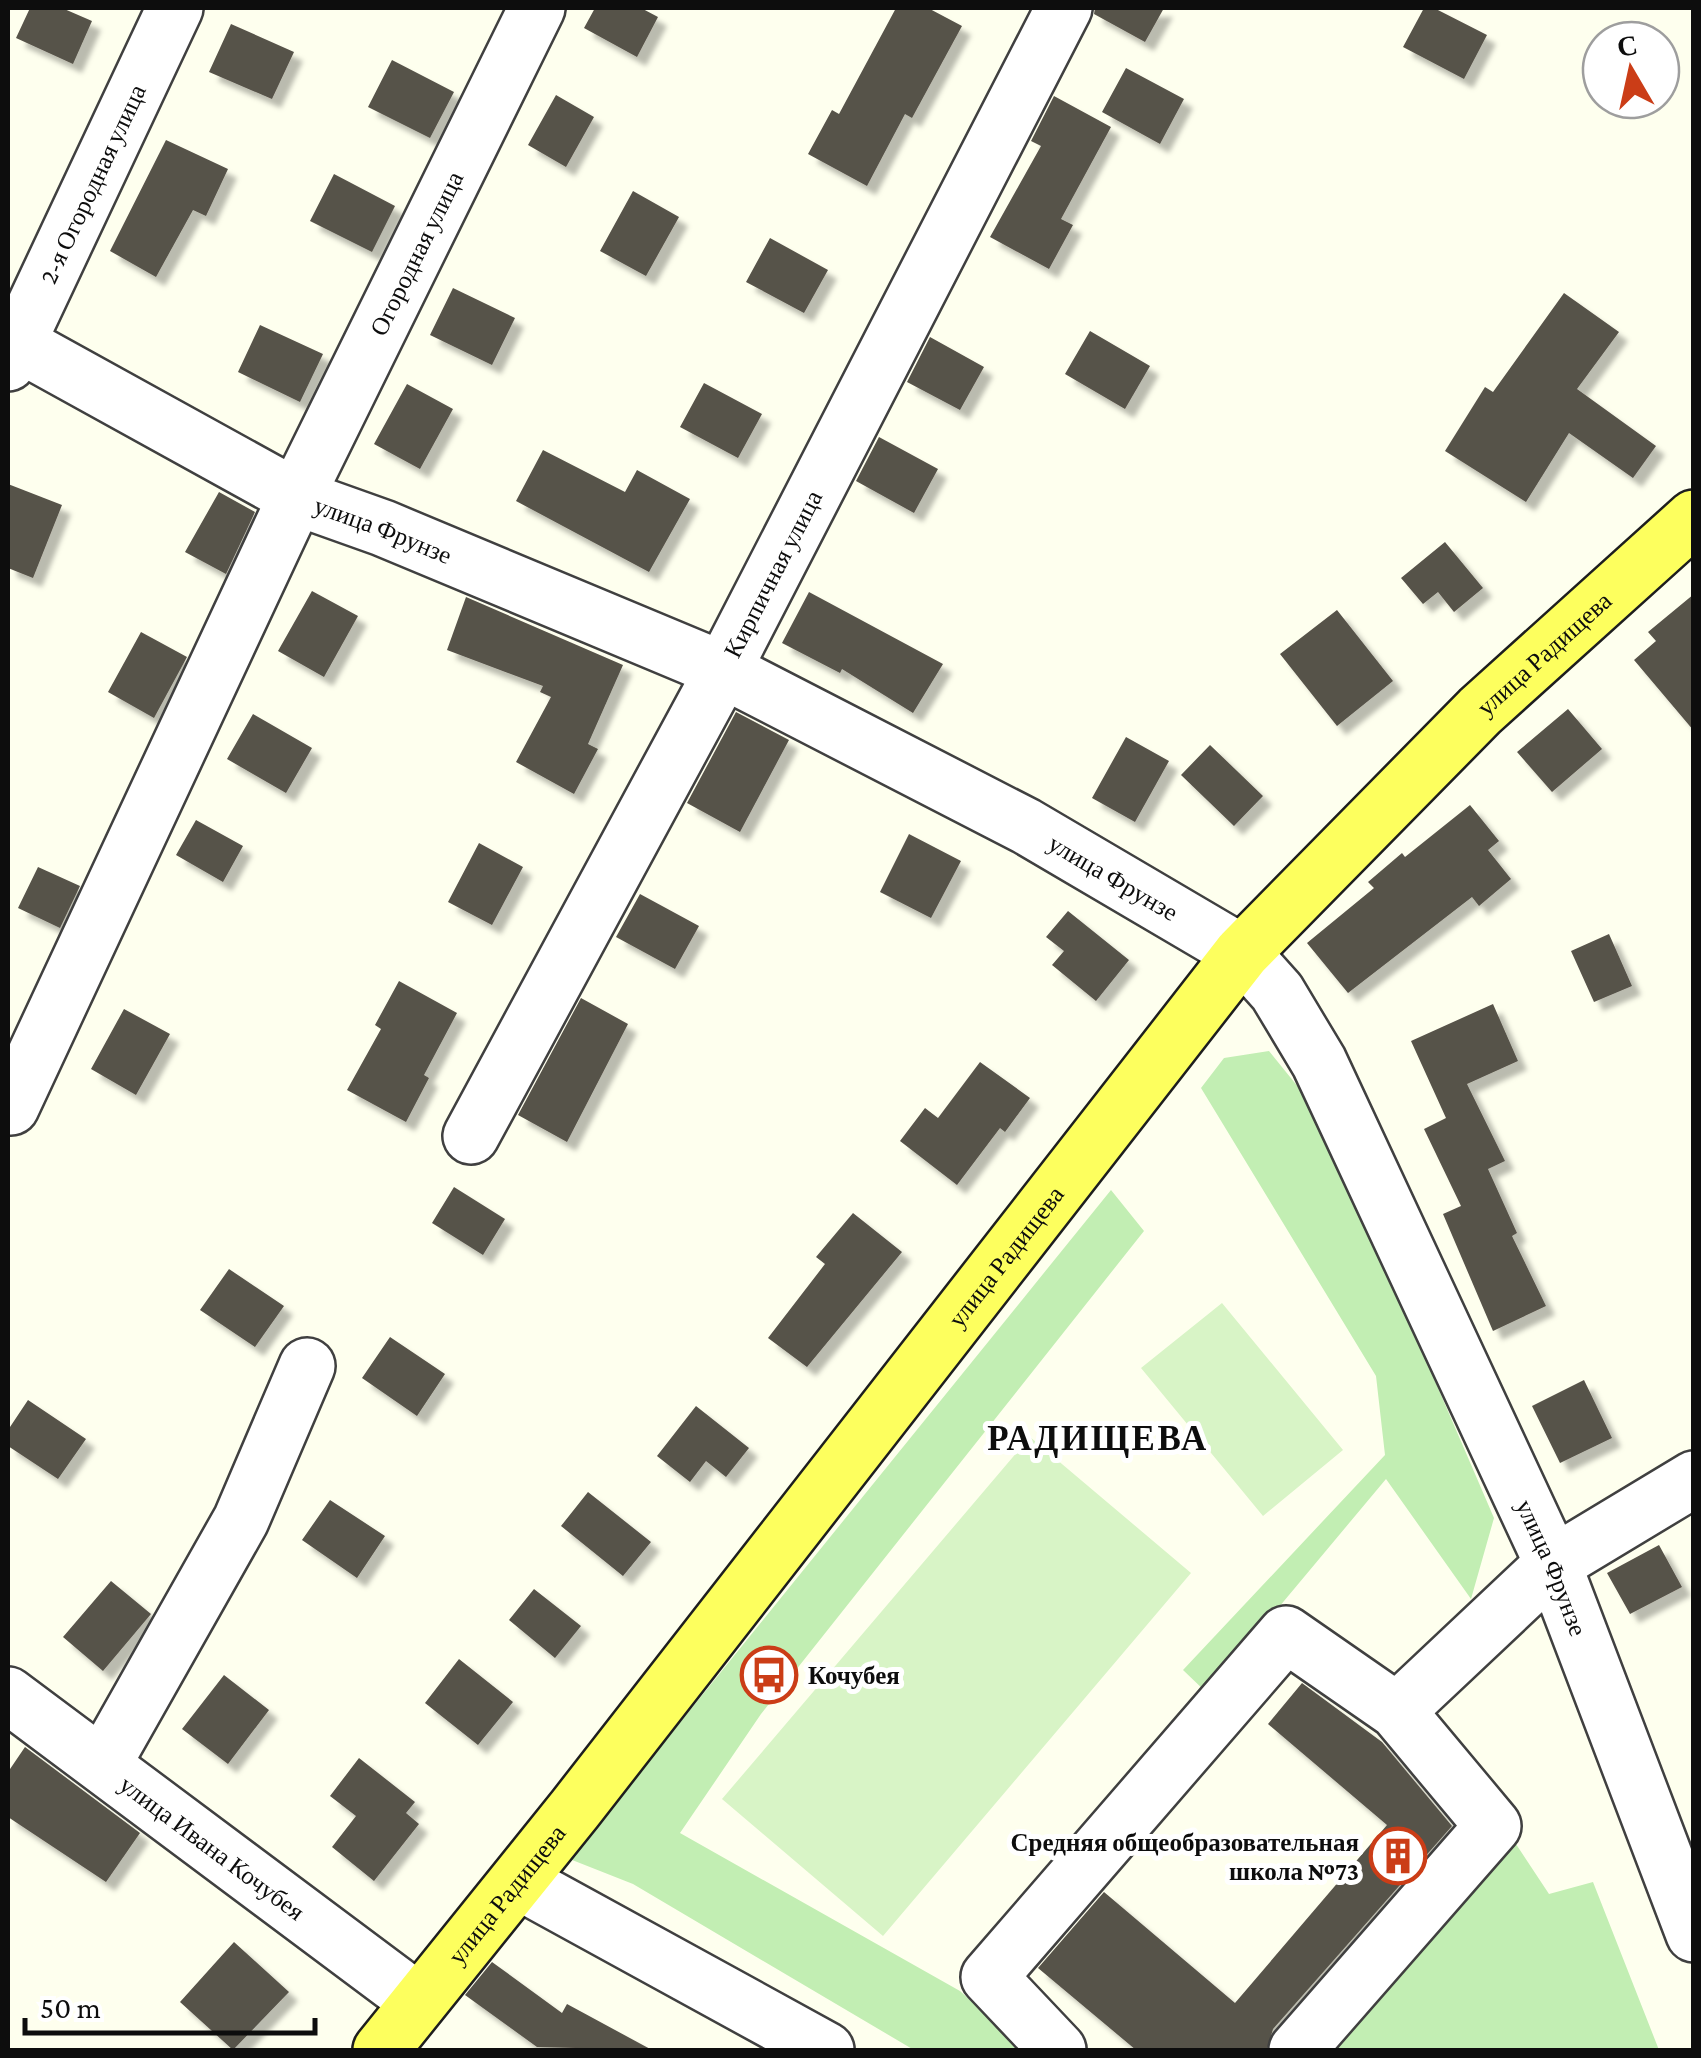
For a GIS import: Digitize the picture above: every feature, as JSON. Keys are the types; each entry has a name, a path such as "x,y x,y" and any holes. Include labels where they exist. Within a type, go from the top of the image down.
{"main road":[{"name":"улица Радищева","path":"381,2050 518,1881 1242,954 1480,711 1694,518"}],"street":[{"name":"2-я Огородная улица","path":"10,348 175,8"},
{"name":"Огородная улица","path":"11,1107 296,497 537,8"},
{"name":"Кирпичная улица","path":"470,1136 723,670 1064,8"},
{"name":"улица Фрунзе","path":"10,348 296,497 382,528 723,670 1026,826 1242,954 1277,992 1319,1062 1554,1564 1692,1928"},
{"path":"103,1764 240,1520 308,1366"},
{"path":"1397,1711 1554,1564 1694,1479"},
{"path":"1058,2050 989,1977 1286,1634 1397,1711 1493,1826 1297,2050"},
{"name":"улица Ивана Кочубея","path":"8,1695 418,2002"},
{"path":"518,1881 826,2050"}],"green space":[{"path":"1269,1051 1320,1114 1494,1518 1471,1599 1386,1479 1207,1693 1183,1670 1385,1455 1376,1376 1201,1088 1224,1058"},
{"path":"1111,1190 1144,1231 761,1714 680,1833 960,1991 1024,2050 914,2050 633,1884 562,1856 644,1767"},
{"path":"1222,1303 1343,1450 1263,1516 1141,1368"},
{"path":"1030,1437 1191,1573 883,1936 722,1799"},
{"path":"1514,1841 1549,1894 1593,1882 1659,2050 1316,2050"}],"building":[{"path":"30,8 62,8 92,21 73,64 16,38"},
{"path":"595,8 641,8 658,17 637,57 584,28"},
{"path":"896,8 928,8 962,26 912,118 905,114 867,186 808,154 832,110 839,114"},
{"path":"1095,8 1164,8 1145,42 1094,14"},
{"path":"1424,8 1434,8 1487,35 1464,79 1403,47"},
{"path":"231,24 294,52 272,99 209,72"},
{"path":"392,60 454,92 430,138 368,107"},
{"path":"1126,68 1184,99 1160,144 1102,112"},
{"path":"556,95 594,117 566,167 528,145"},
{"path":"1054,96 1111,127 1061,219 1073,225 1049,269 990,237 1041,146 1031,141"},
{"path":"166,140 228,169 206,216 193,210 156,277 110,251"},
{"path":"334,174 395,206 372,252 310,221"},
{"path":"633,191 679,217 646,276 600,251"},
{"path":"770,238 828,270 804,313 746,282"},
{"path":"453,288 515,318 492,365 430,335"},
{"path":"1564,293 1619,332 1577,389 1656,446 1633,478 1569,433 1526,502 1445,451 1485,387 1493,392"},
{"path":"260,325 323,354 300,402 238,372"},
{"path":"1090,331 1150,366 1125,409 1065,374"},
{"path":"930,337 984,367 960,410 907,382"},
{"path":"704,383 762,414 738,458 680,427"},
{"path":"407,384 453,409 420,469 374,444"},
{"path":"879,437 938,469 914,513 856,481"},
{"path":"543,450 625,492 637,470 690,499 649,572 516,501"},
{"path":"8,484 62,505 33,578 8,568"},
{"path":"219,492 255,512 226,574 185,552"},
{"path":"1445,542 1483,588 1454,612 1438,592 1423,604 1401,578"},
{"path":"312,591 358,616 324,677 278,651"},
{"path":"809,592 943,664 913,713 842,669 840,673 782,643"},
{"path":"1694,594 1694,731 1634,660 1656,641 1648,632"},
{"path":"466,597 623,665 588,744 598,749 574,794 516,762 551,697 540,692 543,686 447,650"},
{"path":"1337,610 1393,681 1337,726 1280,654"},
{"path":"141,632 187,657 154,718 108,692"},
{"path":"1568,709 1602,749 1552,792 1517,752"},
{"path":"736,712 789,740 740,832 687,803"},
{"path":"253,714 312,748 286,793 227,759"},
{"path":"1126,737 1169,761 1135,822 1092,798"},
{"path":"1210,745 1263,796 1234,826 1181,775"},
{"path":"1470,805 1499,841 1488,850 1511,879 1479,906 1472,897 1348,993 1307,943 1374,888 1368,882 1402,853 1405,857"},
{"path":"196,820 243,846 223,882 176,855"},
{"path":"909,834 961,861 931,918 880,892"},
{"path":"479,843 523,867 492,925 448,902"},
{"path":"38,867 80,886 60,928 18,908"},
{"path":"640,894 699,926 675,969 616,937"},
{"path":"1068,911 1129,960 1096,1001 1052,965 1064,951 1046,937"},
{"path":"1609,934 1632,986 1594,1002 1571,951"},
{"path":"399,981 457,1013 424,1075 429,1078 406,1122 347,1090 381,1029 375,1025"},
{"path":"581,998 628,1024 567,1142 518,1115"},
{"path":"1493,1004 1518,1061 1467,1084 1505,1161 1488,1169 1517,1233 1512,1236 1546,1306 1493,1331 1443,1214 1461,1206 1424,1129 1446,1118 1411,1041"},
{"path":"124,1009 170,1034 136,1095 91,1069"},
{"path":"980,1062 1030,1098 1005,1132 1000,1128 957,1185 900,1141 925,1108 938,1118"},
{"path":"454,1187 505,1219 483,1255 432,1223"},
{"path":"853,1213 902,1252 807,1367 768,1338 825,1264 816,1257"},
{"path":"229,1269 284,1306 255,1347 200,1310"},
{"path":"390,1337 445,1374 417,1416 362,1378"},
{"path":"1584,1380 1612,1438 1560,1463 1532,1406"},
{"path":"28,1400 86,1439 58,1479 8,1446 8,1430"},
{"path":"696,1406 749,1448 726,1477 706,1461 690,1482 657,1456"},
{"path":"588,1492 651,1542 623,1576 561,1526"},
{"path":"330,1500 385,1536 357,1578 302,1540"},
{"path":"1659,1545 1682,1587 1630,1614 1607,1573"},
{"path":"111,1581 151,1614 103,1671 63,1637"},
{"path":"534,1589 581,1626 555,1658 509,1620"},
{"path":"459,1659 513,1702 478,1745 425,1703"},
{"path":"224,1675 269,1710 228,1764 182,1729"},
{"name":"Средняя общеобразовательная школа №73","path":"1302,1683 1382,1742 1452,1826 1273,2029 1267,2050 1136,2050 1038,1968 1104,1892 1235,2003 1387,1825 1268,1724"},
{"path":"25,1747 140,1833 106,1882 8,1817 8,1772"},
{"path":"359,1758 415,1802 406,1813 419,1824 374,1881 332,1847 356,1816 330,1796"},
{"path":"234,1942 289,1992 233,2050 180,2002"},
{"path":"492,1962 562,2013 567,2004 652,2050 537,2047 465,1995"}],"place":[{"name":"Кочубея","path":"769,1675"},
{"name":"Средняя общеобразовательная школа №73","path":"1398,1856"}],"district":[{"name":"РАДИЩЕВА","path":"1098,1438"}]}
